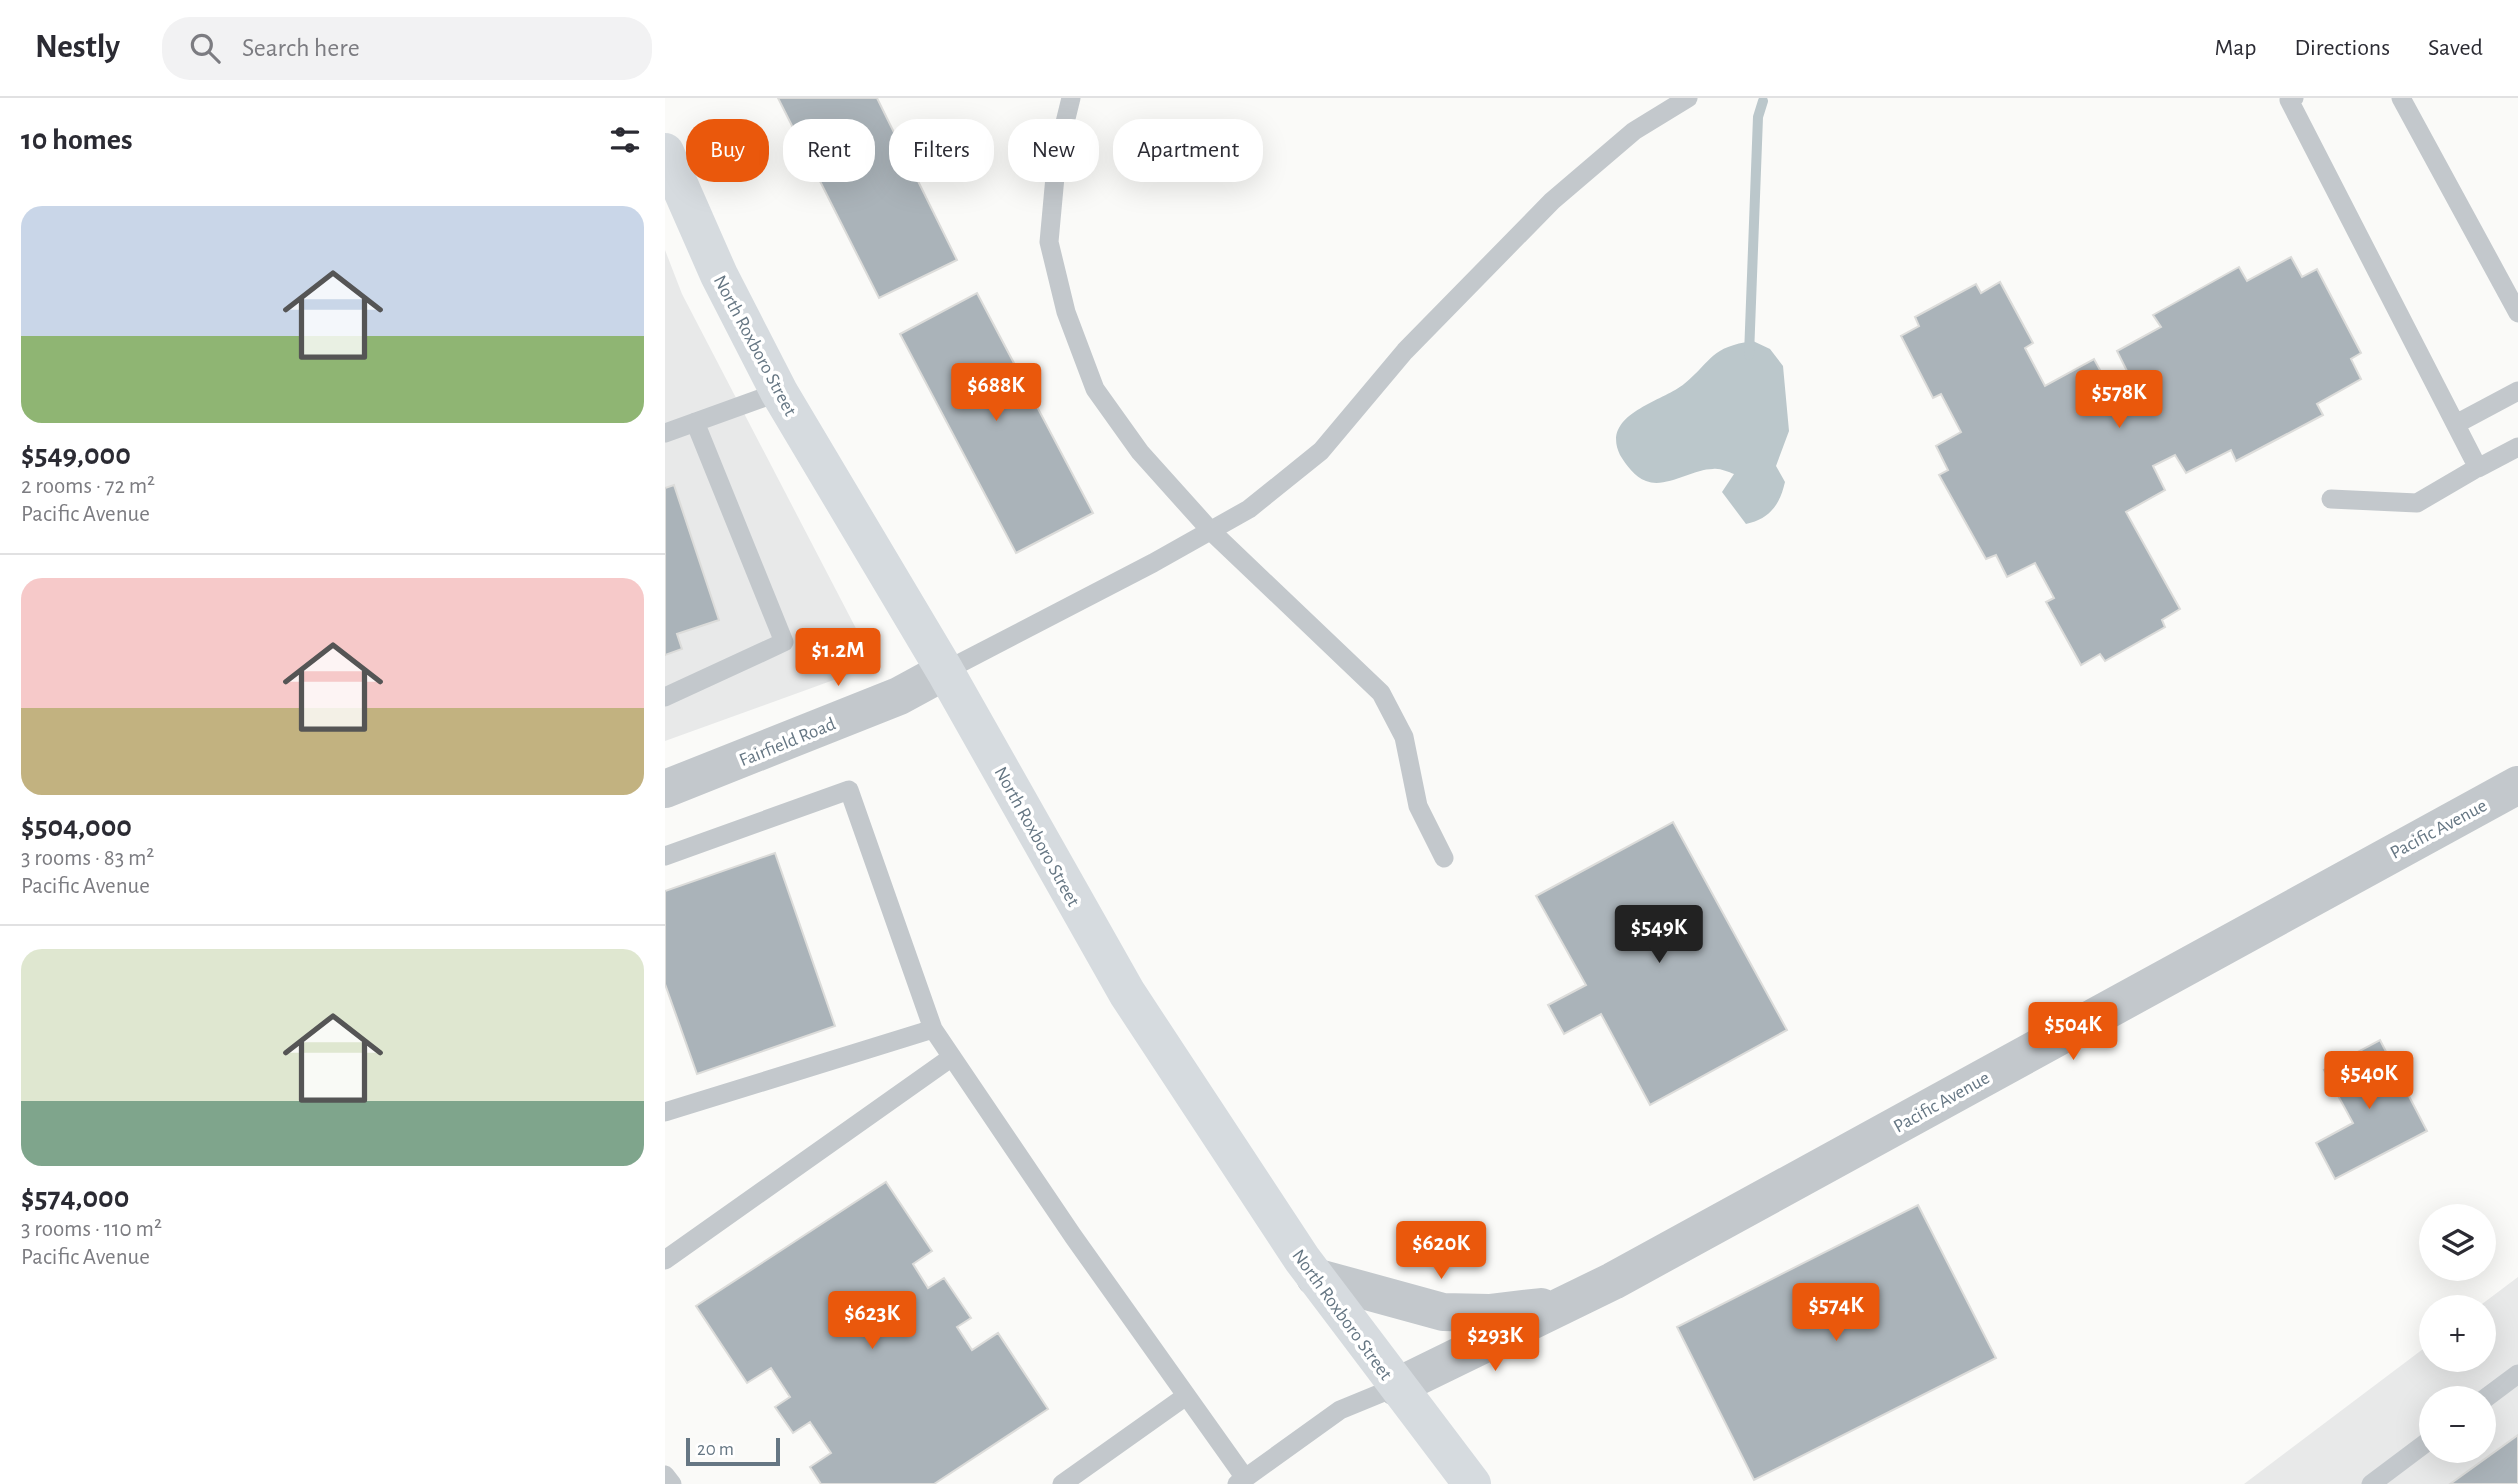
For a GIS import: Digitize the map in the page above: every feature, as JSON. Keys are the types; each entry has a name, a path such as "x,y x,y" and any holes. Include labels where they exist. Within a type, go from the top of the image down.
{"main road":[{"name":"North Roxboro Street","path":"665,152 719,275 779,392 945,671 1127,993 1315,1277 1472,1484"}],"street":[{"name":"Fairfield Road","path":"665,789 899,696 945,671"},
{"name":"Pacific Avenue","path":"1396,1387 1567,1304 2518,785"},
{"path":"1315,1277 1443,1312 1489,1313 1567,1304"}],"lane":[{"path":"1071,98 1057,155 1049,242 1066,312 1095,389 1140,452 1210,530 1381,693 1405,737 1418,806 1444,858"},
{"path":"945,671 1107,588 1249,509 1321,451 1405,351 1552,201 1634,131 1688,98"},
{"path":"2401,98 2518,313"},
{"path":"2291,99 2478,468 2518,447"},
{"path":"2456,424 2518,391"},
{"path":"665,433 779,392"},
{"path":"665,696 784,642 695,422"},
{"path":"2331,499 2417,503 2482,465"},
{"path":"665,856 849,790 933,1029 1186,1396 1241,1481 1340,1410 1396,1387"},
{"path":"665,1112 933,1029"},
{"path":"665,1260 952,1058"},
{"path":"2496,1390 2518,1374"},
{"path":"1062,1484 1186,1396"},
{"path":"2371,1484 2419,1448"},
{"path":"665,1475 672,1484"}],"shaded area":[{"path":"665,250 682,294 875,665 665,741"},
{"path":"1753,341 1770,349 1783,366 1789,431 1776,466 1785,482 1777,504 1762,518 1746,524 1722,492 1734,474 1713,469 1670,481 1646,481 1625,463 1616,441 1618,429 1636,411 1684,384 1720,351"},
{"path":"2518,1277 2518,1484 2244,1484 2419,1352 2419,1372 2496,1372 2494,1295"}],"building":[{"path":"778,98 877,98 889,122 889,182 918,182 957,260 879,298 820,182 875,182 875,119 789,119"},
{"path":"2291,257 2302,277 2317,269 2361,353 2351,359 2361,379 2317,404 2323,415 2236,461 2231,450 2186,473 2175,455 2153,466 2165,490 2126,512 2180,609 2162,620 2165,627 2105,661 2100,654 2081,665 2046,602 2054,598 2035,563 2007,577 1996,555 1986,559 1939,475 1948,470 1936,446 1961,432 1941,394 1933,398 1901,336 1919,326 1915,317 1976,284 1981,293 2000,282 2033,343 2025,348 2045,386 2094,359 2106,381 2127,371 2117,351 2161,327 2153,315 2239,267 2247,281"},
{"path":"977,293 1093,513 1016,553 900,334"},
{"path":"674,485 719,620 677,634 682,649 665,655 665,488"},
{"path":"1673,822 1787,1030 1650,1105 1601,1014 1564,1034 1548,1005 1586,985 1536,896"},
{"path":"775,853 835,1026 697,1074 665,984 665,891"},
{"path":"2380,1040 2427,1131 2335,1179 2316,1143 2353,1123 2324,1070"},
{"path":"886,1182 932,1251 913,1264 928,1288 944,1278 971,1318 957,1327 972,1350 998,1333 1048,1409 934,1484 821,1484 810,1467 831,1453 810,1422 793,1433 775,1407 790,1397 771,1368 747,1383 696,1306"},
{"path":"1918,1205 1996,1358 1754,1480 1677,1327"},
{"path":"2518,1435 2518,1484 2450,1484 2479,1463 2496,1463 2496,1451"}],"waterway":[{"path":"1749,355 1758,117 1763,101"}]}
